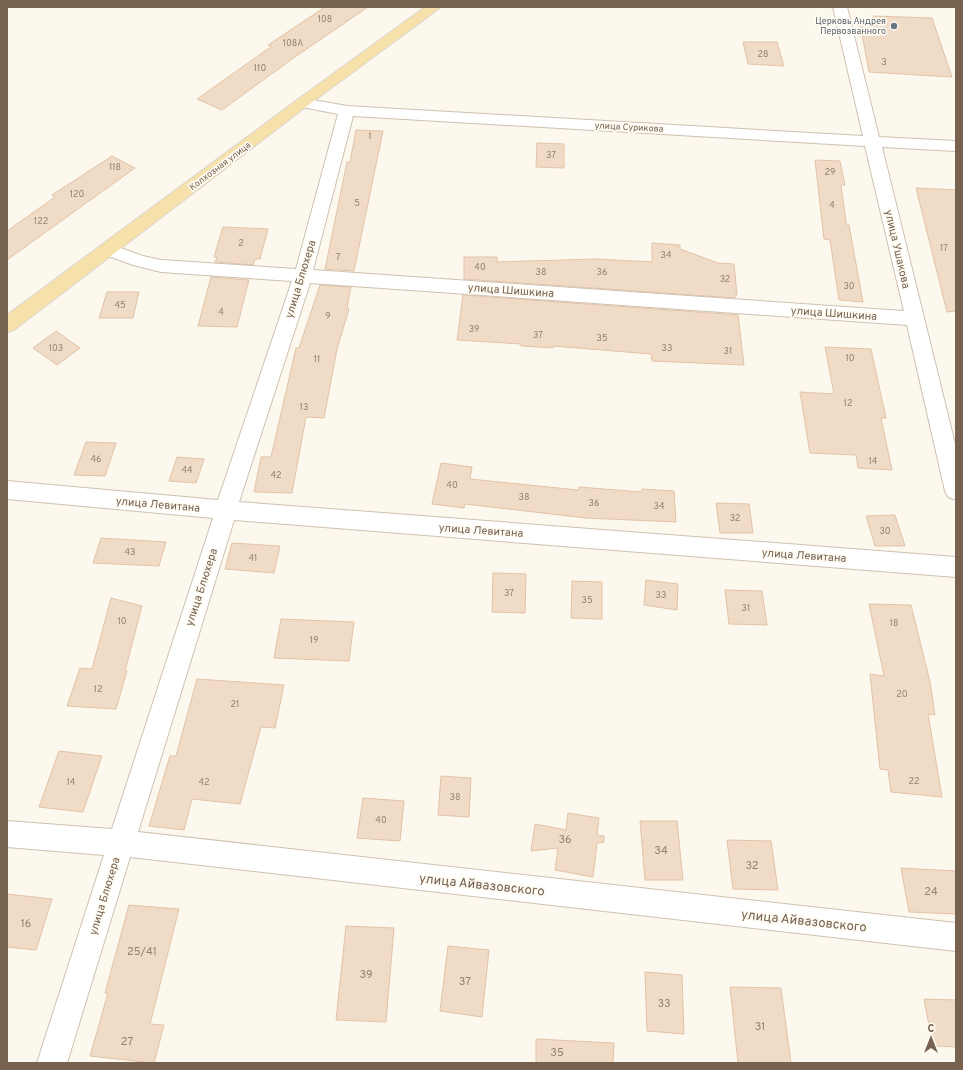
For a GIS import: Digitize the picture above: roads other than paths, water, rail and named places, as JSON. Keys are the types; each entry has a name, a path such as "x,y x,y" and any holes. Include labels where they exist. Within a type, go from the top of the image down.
{"main road":[{"name":"Колхозная улица","path":"7,325 109,250 302,103 434,7"}],"street":[{"name":"улица Ушакова","path":"840,7 956,491"},
{"name":"улица Сурикова","path":"302,103 347,111 956,146"},
{"name":"улица Блюхера","path":"52,1063 226,510 303,275 347,111"},
{"name":"улица Шишкина","path":"109,250 160,266 915,319"},
{"name":"улица Левитана","path":"7,490 226,510 956,567"},
{"name":"улица Айвазовского","path":"7,834 120,843 956,937"}],"place":[{"name":"Церковь Андрея Первозванного","path":"894,26"}]}
